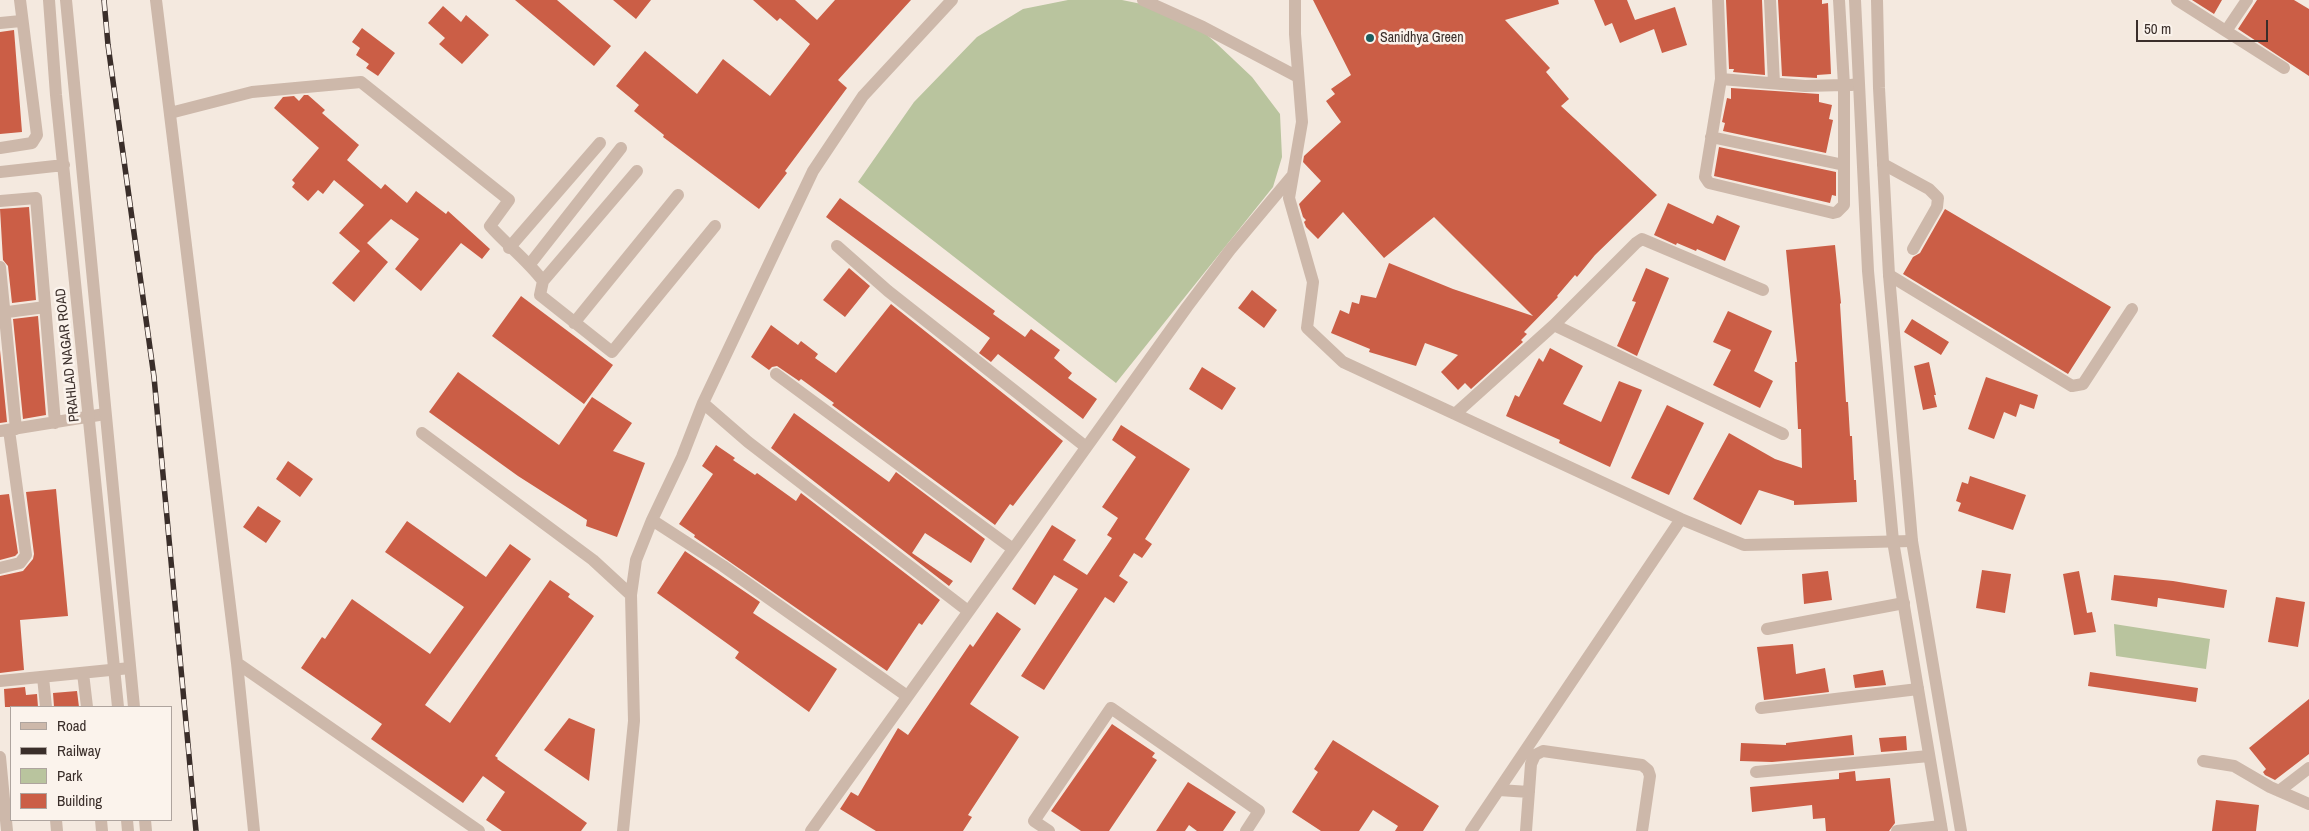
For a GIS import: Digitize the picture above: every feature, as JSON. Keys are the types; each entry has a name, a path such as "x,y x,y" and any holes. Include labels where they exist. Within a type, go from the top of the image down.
{"street":[{"path":"0,148 32,143 37,136 21,21 20,0"},
{"name":"PRAHLAD NAGAR ROAD","path":"49,0 118,706"},
{"path":"66,0 134,706"},
{"path":"156,0 237,662 254,831"},
{"path":"624,831 634,721 631,595 636,560 652,520 682,457 703,403 813,171 863,96 952,0"},
{"path":"1143,0 1203,27 1298,77"},
{"path":"1295,0 1294,34 1302,122 1289,198 1313,282 1307,328 1343,362 1681,519 1744,545 1912,541"},
{"path":"1718,0 1721,79 1705,177 1709,183 1833,213 1837,212 1844,205 1844,85 1840,0"},
{"path":"1770,0 1774,83"},
{"path":"1856,0 1858,84 1868,271 1893,541 1941,828 1897,831"},
{"path":"1877,0 1883,164 1890,274 1912,541 1961,831"},
{"path":"2177,0 2284,68"},
{"path":"2226,31 2246,0"},
{"path":"0,23 21,21"},
{"path":"1721,79 1805,86 1858,84"},
{"path":"170,113 252,92 361,82 509,200 490,226 509,248 530,264 543,281"},
{"path":"1711,137 1844,165"},
{"path":"509,248 600,143"},
{"path":"530,264 621,148"},
{"path":"1883,164 1929,189 1938,198 1937,207 1913,249"},
{"path":"0,172 64,165"},
{"path":"637,171 543,281 540,295 612,352 715,226"},
{"path":"811,831 1086,447 1230,250 1293,175"},
{"path":"574,323 678,195"},
{"path":"0,201 36,198 55,423"},
{"path":"1456,414 1554,325 1642,239 1763,290"},
{"path":"837,246 888,291 1086,447"},
{"path":"0,267 8,430 26,555 20,563 0,568"},
{"path":"1890,274 2072,386 2083,384 2132,309"},
{"path":"2,313 45,307"},
{"path":"1554,325 1783,434"},
{"path":"776,374 1013,549"},
{"path":"703,403 748,442 968,611"},
{"path":"8,430 105,414"},
{"path":"422,433 593,560 631,595"},
{"path":"1471,831 1681,519"},
{"path":"652,520 723,566 907,696"},
{"path":"1768,629 1904,603"},
{"path":"237,662 479,831"},
{"path":"0,681 130,668"},
{"path":"83,673 87,706"},
{"path":"43,677 46,706"},
{"path":"1761,708 1918,689"},
{"path":"1049,831 1034,821 1111,708 1260,811 1246,831"},
{"path":"1526,831 1531,764 1535,755 1544,751 1642,764 1648,770 1650,776 1642,831"},
{"path":"0,756 6,831"},
{"path":"1756,772 1929,756"},
{"path":"2203,761 2234,766 2279,792 2309,804"},
{"path":"2279,792 2309,768"},
{"path":"1499,790 1529,792"}],"green space":[{"path":"1068,0 1122,0 1181,12 1252,77 1280,114 1282,157 1273,187 1116,383 858,182 914,102 977,37 1023,9"},
{"path":"2114,624 2210,639 2206,669 2116,656"}],"building":[{"path":"515,0 557,0 611,46 594,66"},
{"path":"613,0 651,0 636,19"},
{"path":"753,0 795,0 817,20 835,0 911,0 838,80 847,88 759,209 663,137 664,135 634,111 639,105 616,86 645,51 697,94 723,59 770,96 810,44 780,18 777,21"},
{"path":"1313,0 1558,0 1559,4 1505,20 1550,68 1546,72 1569,99 1561,106 1657,195 1595,255 1577,277 1575,275 1558,297 1524,332 1527,334 1521,340 1523,342 1471,389 1465,383 1458,390 1441,372 1458,355 1425,343 1416,366 1369,352 1370,349 1331,333 1340,310 1349,314 1352,302 1359,304 1361,295 1376,298 1389,263 1453,289 1533,316 1434,217 1384,258 1343,212 1318,239 1306,227 1304,222 1306,220 1303,217 1299,204 1321,181 1303,162 1304,156 1341,122 1326,101 1335,94 1331,89 1351,75"},
{"path":"1594,0 1627,0 1635,20 1675,7 1687,45 1662,53 1654,29 1620,43 1612,23 1605,26"},
{"path":"1726,0 1762,0 1765,75 1733,72 1734,69 1729,69"},
{"path":"1778,0 1822,0 1822,4 1828,3 1831,74 1817,75 1817,78 1782,76"},
{"path":"2192,0 2222,0 2214,14"},
{"path":"2257,0 2294,0 2309,9 2309,76 2238,29"},
{"path":"443,6 461,22 466,15 489,35 462,64 439,44 445,38 428,23"},
{"path":"362,28 395,53 378,76 366,68 369,64 356,55 360,48 352,42"},
{"path":"14,30 22,132 0,134 0,32"},
{"path":"1731,88 1819,94 1819,102 1832,105 1829,119 1833,120 1826,153 1723,131 1725,123 1722,122 1727,98 1731,99"},
{"path":"304,95 308,95 325,110 322,113 359,145 347,160 381,189 385,184 407,203 416,191 446,214 448,211 490,249 482,259 461,243 421,291 395,269 419,239 391,219 367,243 388,262 354,302 332,283 360,251 339,233 364,205 334,180 323,194 318,190 308,201 292,187 295,183 292,180 319,148 274,108 283,97 294,96 299,101"},
{"path":"1719,147 1836,172 1836,196 1832,195 1830,203 1714,176"},
{"path":"840,198 995,311 993,314 1025,337 1031,329 1060,350 1054,358 1072,373 1068,378 1097,399 1083,419 998,354 991,362 979,353 990,338 826,217"},
{"path":"1668,203 1713,224 1717,215 1740,226 1725,261 1697,249 1696,251 1677,243 1676,245 1654,235"},
{"path":"29,207 36,300 12,303 8,266 3,260 0,209"},
{"path":"1945,209 2111,307 2068,374 1903,274 1913,257 1920,253"},
{"path":"1835,245 1841,303 1846,402 1848,402 1850,436 1852,436 1857,502 1794,505 1794,501 1759,490 1741,525 1693,499 1729,433 1775,459 1802,468 1801,429 1798,429 1795,362 1797,362 1786,250"},
{"path":"849,268 870,286 845,317 823,300"},
{"path":"1646,268 1669,278 1637,356 1617,346 1636,302 1632,301"},
{"path":"1252,290 1277,310 1264,328 1238,308"},
{"path":"521,296 613,365 584,404 492,336"},
{"path":"891,304 1063,441 1013,506 1010,504 995,525 832,405 834,403 801,379 799,381 777,366 769,370 751,357 771,325 798,345 801,341 818,354 815,358 836,373"},
{"path":"1728,311 1772,331 1754,371 1773,381 1760,408 1713,385 1731,350 1713,342"},
{"path":"38,316 46,415 23,419 13,319"},
{"path":"1912,319 1949,342 1941,355 1904,332"},
{"path":"1550,348 1583,366 1563,404 1601,422 1619,381 1642,390 1610,467 1559,443 1560,440 1506,416 1515,395 1519,397 1539,358 1543,362"},
{"path":"0,350 7,422 0,423"},
{"path":"1929,362 1937,407 1923,410 1914,366"},
{"path":"1202,367 1236,388 1222,410 1189,389"},
{"path":"458,372 559,445 592,397 632,423 613,451 645,463 617,537 586,526 587,520 518,476 429,412"},
{"path":"1986,377 2038,395 2034,409 2020,404 2016,417 2004,412 1994,439 1968,429"},
{"path":"1667,405 1704,423 1669,495 1631,478"},
{"path":"794,413 889,482 896,472 985,539 971,563 925,533 912,553 953,581 949,586 771,448"},
{"path":"1121,425 1190,469 1145,539 1152,544 1142,558 1134,553 1119,576 1128,582 1114,603 1105,597 1044,690 1021,676 1078,589 1054,575 1035,605 1012,589 1052,525 1076,540 1063,560 1087,575 1112,538 1107,535 1118,518 1102,507 1136,457 1112,440"},
{"path":"716,445 735,458 733,460 755,475 757,473 796,501 801,493 940,600 922,625 919,623 887,671 694,537 695,535 679,524 713,474 702,466"},
{"path":"288,461 313,479 300,497 276,479"},
{"path":"1970,476 2026,495 2013,530 1958,511 1961,503 1956,501 1962,482 1968,484"},
{"path":"56,489 68,616 20,620 24,670 0,673 0,576 23,571 33,559 34,554 26,492"},
{"path":"9,494 18,553 15,556 0,560 0,495"},
{"path":"258,506 281,521 266,543 243,527"},
{"path":"407,521 486,577 510,544 531,559 425,705 450,723 550,580 570,594 568,597 594,616 495,756 587,823 581,831 502,831 486,820 505,792 483,776 463,803 371,739 382,724 301,668 322,637 325,639 352,599 430,654 464,607 385,552"},
{"path":"685,551 760,602 753,613 837,669 809,712 735,658 739,652 657,593"},
{"path":"1982,570 2011,574 2005,613 1976,608"},
{"path":"1828,571 1832,600 1804,604 1802,574"},
{"path":"2079,571 2087,613 2092,612 2096,632 2074,635 2063,574"},
{"path":"2114,575 2173,581 2227,590 2224,608 2158,598 2157,607 2111,600"},
{"path":"2276,597 2305,602 2298,647 2268,642"},
{"path":"997,612 1021,629 970,704 1019,737 968,815 972,817 963,831 876,831 840,809 851,792 858,796 898,728 908,735 970,644 973,647"},
{"path":"1793,644 1796,674 1825,668 1829,692 1764,700 1757,647"},
{"path":"1883,670 1886,685 1855,688 1853,675"},
{"path":"2090,672 2198,688 2196,702 2088,686"},
{"path":"25,687 26,695 37,694 38,706 5,707 4,689"},
{"path":"77,691 79,706 54,706 53,693"},
{"path":"2309,699 2309,754 2275,780 2265,775 2263,772 2266,769 2249,748"},
{"path":"569,718 595,729 589,781 544,750"},
{"path":"1112,724 1155,753 1152,757 1157,760 1109,831 1081,831 1051,811"},
{"path":"1852,735 1854,755 1772,762 1740,761 1741,743 1786,745 1786,743"},
{"path":"1906,736 1907,750 1881,752 1879,738"},
{"path":"1333,740 1439,806 1423,831 1395,831 1398,826 1373,810 1359,831 1321,831 1292,812 1318,772 1314,769"},
{"path":"1855,771 1856,781 1890,778 1895,823 1889,831 1826,831 1825,818 1813,819 1812,805 1752,812 1750,787 1839,779 1839,773"},
{"path":"1188,782 1236,812 1223,831 1197,831 1189,825 1185,831 1156,831"},
{"path":"2216,800 2259,805 2256,831 2212,831"}],"railway":[{"path":"104,0 108,45 154,377 196,831"}],"place":[{"name":"Sanidhya Green","path":"1370,38"}]}
